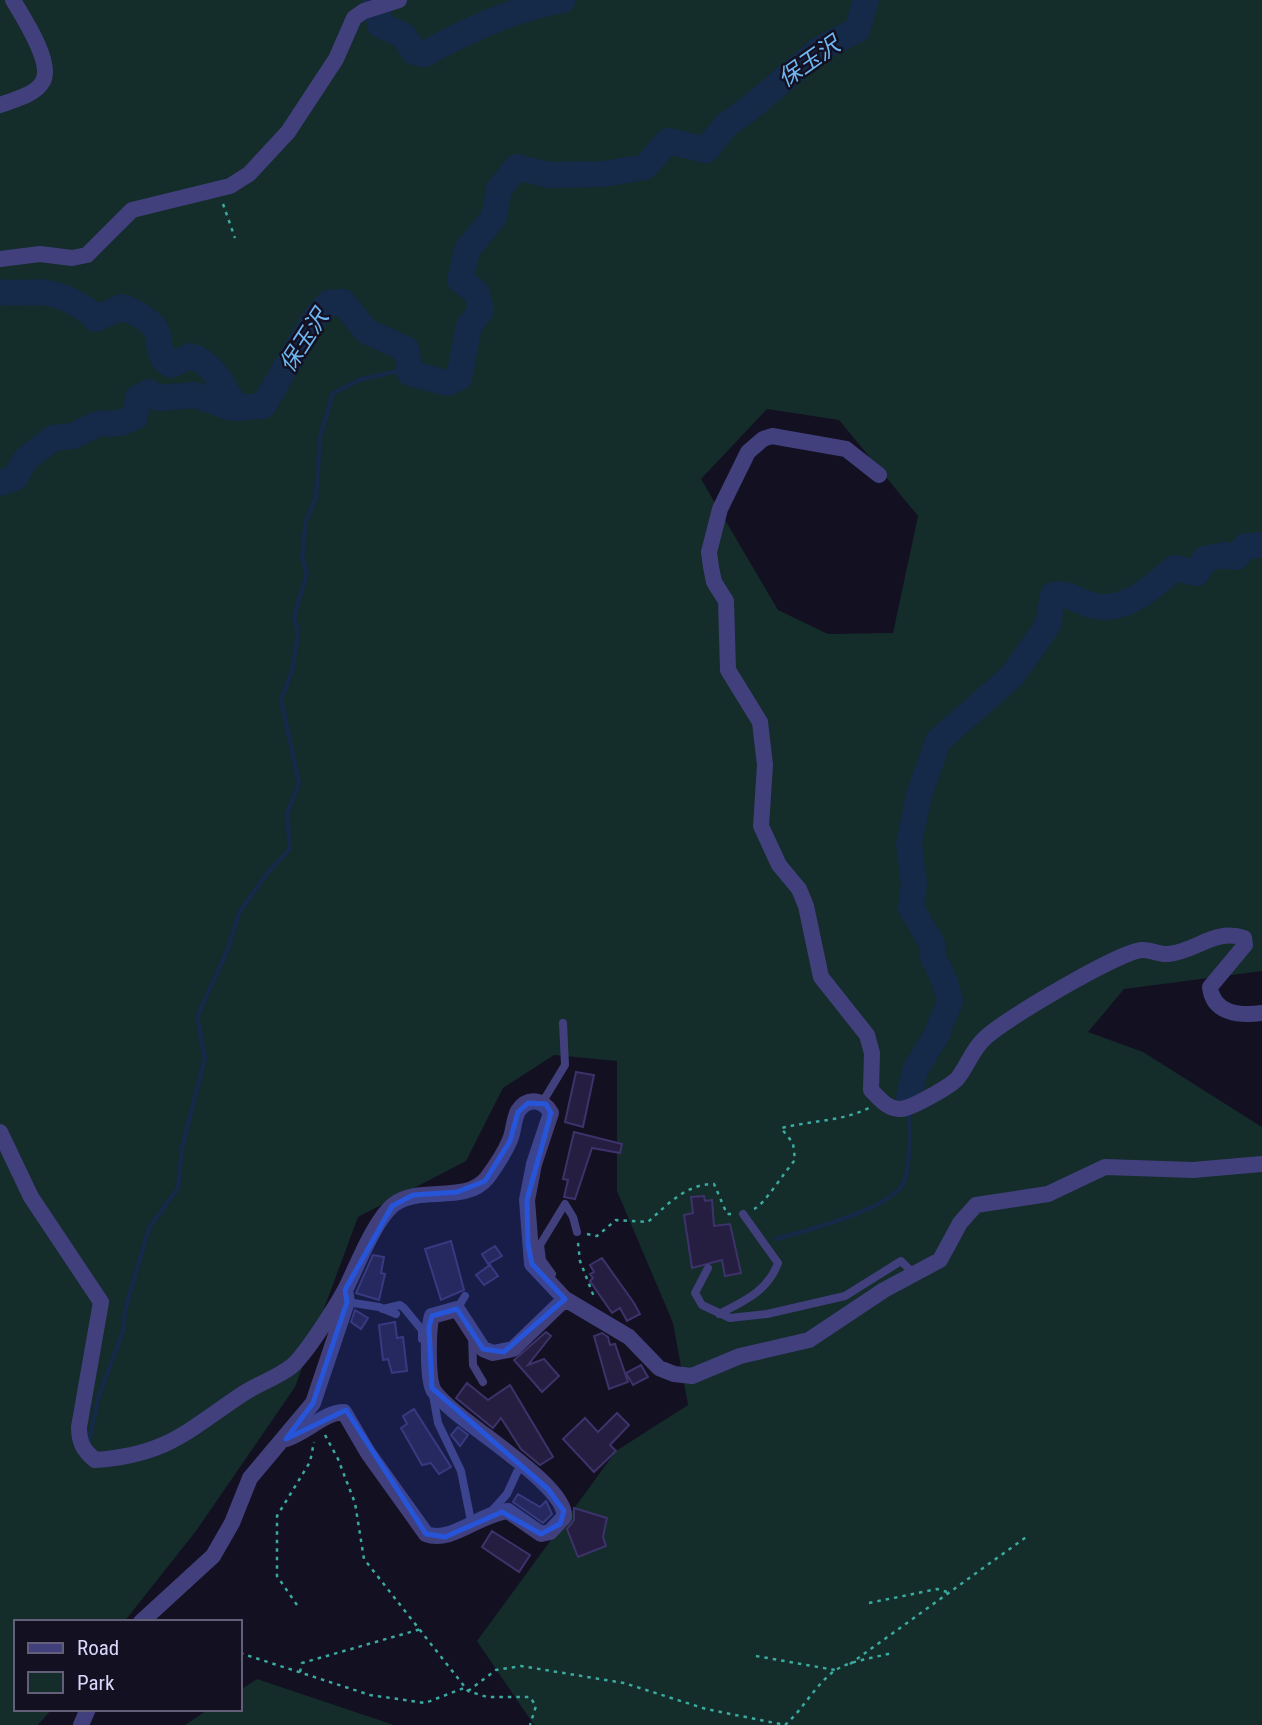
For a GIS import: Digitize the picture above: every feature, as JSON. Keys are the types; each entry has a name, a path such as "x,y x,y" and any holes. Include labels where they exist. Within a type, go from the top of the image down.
{"street":[{"path":"0,105 25,96 43,82 45,71 38,44 13,0"},
{"path":"0,259 40,254 72,258 87,255 132,211 230,186 249,174 288,132 336,59 354,18 364,11 399,0"},
{"path":"879,475 846,449 772,436 763,439 748,452 720,509 709,552 714,582 726,601 728,670 760,722 765,765 761,826 779,864 799,889 806,906 821,978 867,1035 872,1053 871,1090 892,1109 904,1109 956,1080 983,1039 1009,1021 1096,968 1142,950 1168,954 1215,937 1234,935 1244,938 1245,945 1210,987 1211,995 1224,1009 1239,1015 1262,1013"},
{"path":"143,1620 213,1556 232,1523 250,1478 286,1439 313,1403 355,1263 392,1206 413,1195 457,1192 485,1181 510,1141 518,1112 528,1102 542,1103 551,1113 534,1164 527,1211 532,1264 565,1299 629,1337 659,1368 692,1376 740,1356 809,1340 884,1290 915,1276 940,1260 960,1223 976,1205 1048,1194 1105,1167 1193,1170 1262,1164"},
{"path":"0,1132 31,1197 101,1302 79,1427 79,1438 85,1452 94,1460 138,1454 184,1436 243,1394 293,1366 346,1296"},
{"path":"286,1439 303,1433 339,1412 349,1416 368,1453 426,1534 445,1537 479,1519 508,1511 541,1534 560,1524 564,1511 561,1504 504,1447 456,1414 432,1388 429,1327 432,1316 461,1302 472,1333 483,1349 493,1353 513,1349 565,1299"}],"lane":[{"path":"542,1103 565,1065 563,1023"},
{"path":"545,1279 552,1274 542,1260 540,1245 565,1204 573,1217 577,1232"},
{"path":"719,1314 761,1289 774,1275 778,1263 743,1214"},
{"path":"708,1269 695,1293 702,1305 730,1318 767,1314 845,1296 901,1261 915,1276"},
{"path":"346,1296 396,1314"},
{"path":"383,1309 400,1305 404,1308 422,1330 423,1354 430,1355"},
{"path":"472,1333 473,1365 483,1382"},
{"path":"432,1388 439,1423 479,1519 507,1494 517,1472 524,1466"}],"path":[{"path":"218,189 235,238"},
{"path":"595,1299 580,1261 577,1232 582,1230 597,1236 616,1220 648,1222 693,1186 704,1184 714,1184 719,1190 727,1214 743,1214 762,1206 773,1184 794,1160 793,1143 781,1128 814,1120 852,1117 876,1105 879,1098"},
{"path":"297,1605 277,1576 277,1516 310,1462 319,1422"},
{"path":"319,1422 338,1459 355,1503 364,1559 467,1690 487,1697 530,1697 536,1706 530,1725"},
{"path":"242,1654 370,1695 425,1703 467,1690 496,1670 521,1666 624,1683 706,1709 785,1725 837,1671 1029,1535"},
{"path":"869,1603 937,1588 948,1593"},
{"path":"300,1672 302,1662 421,1629"},
{"path":"850,1664 892,1653"},
{"path":"756,1656 837,1671"}],"highlighted area":[{"path":"528,1103 546,1104 551,1113 527,1200 528,1244 532,1264 565,1299 504,1352 483,1349 457,1309 432,1316 429,1327 432,1388 548,1489 564,1511 560,1524 541,1534 502,1512 445,1537 426,1534 346,1410 286,1439 313,1403 347,1302 345,1290 392,1206 413,1195 457,1192 485,1181 510,1141 518,1112"}],"green space":[{"path":"0,0 1262,0 1262,971 1124,989 1088,1032 1143,1052 1262,1127 1262,1725 534,1725 477,1641 616,1451 688,1405 673,1323 617,1191 617,1061 554,1055 503,1088 466,1161 358,1217 295,1387 196,1531 126,1620 14,1620 14,1711 50,1711 38,1725 0,1725","holes":["767,409 839,420 918,516 893,633 828,634 778,610 701,479"]},
{"path":"257,1679 394,1725 185,1725 206,1711 242,1711 242,1689"}],"building":[{"path":"576,1072 594,1075 583,1127 565,1122"},
{"path":"574,1132 622,1144 620,1153 592,1148 575,1199 564,1197 568,1180 563,1179"},
{"path":"704,1196 705,1201 712,1200 714,1226 730,1224 741,1273 725,1276 722,1260 692,1268 684,1215 693,1213 691,1197"},
{"path":"451,1241 464,1290 441,1300 425,1249"},
{"path":"495,1246 502,1256 488,1264 482,1254"},
{"path":"373,1255 384,1257 381,1273 385,1274 379,1300 356,1293"},
{"path":"602,1258 640,1314 627,1321 620,1308 612,1313 590,1281 593,1278 590,1274 594,1272 590,1265"},
{"path":"490,1265 498,1276 484,1285 476,1275"},
{"path":"355,1310 368,1318 361,1329 351,1322"},
{"path":"395,1322 397,1338 403,1337 407,1371 392,1373 388,1359 383,1360 379,1325"},
{"path":"546,1332 551,1336 528,1365 544,1359 559,1376 542,1392 514,1360"},
{"path":"602,1333 608,1337 610,1345 615,1344 628,1382 609,1389 594,1336"},
{"path":"641,1365 648,1377 633,1385 626,1373"},
{"path":"467,1383 488,1400 510,1385 553,1457 540,1465 521,1449 501,1418 493,1428 456,1398"},
{"path":"414,1409 451,1467 439,1474 431,1463 422,1465 401,1428 407,1424 403,1416"},
{"path":"617,1413 629,1425 610,1445 616,1451 594,1472 563,1439 585,1418 598,1432"},
{"path":"458,1427 468,1435 460,1446 451,1435"},
{"path":"518,1494 540,1507 546,1501 552,1514 543,1523 513,1502"},
{"path":"574,1508 607,1518 603,1537 606,1546 578,1557 567,1529 574,1520"},
{"path":"492,1531 530,1555 519,1572 482,1547"}],"waterway":[{"path":"376,0 380,25 403,35 414,52 424,54 491,21 563,0"},
{"name":"保玉沢","path":"0,483 15,478 25,460 53,438 73,436 97,424 120,423 135,417 138,398 149,392 158,398 196,395 231,408 263,406 315,318 329,303 343,302 366,331 406,349 410,373 447,383 459,378 469,326 481,310 477,293 460,280 467,250 494,217 499,189 517,167 548,175 603,174 645,167 668,141 706,150 727,124 820,49 857,30 866,0"},
{"path":"0,292 40,292 54,295 78,305 95,319 122,307 132,311 156,330 160,352 167,362 171,365 191,356 199,360 218,377 236,408"},
{"path":"89,1440 99,1395 123,1331 125,1310 149,1228 178,1188 182,1148 205,1058 197,1017 227,951 239,913 268,872 290,849 287,814 299,783 281,700 292,671 298,633 294,616 307,574 302,557 306,521 316,497 320,437 333,393 359,380 410,368"},
{"path":"909,1097 915,1070 936,1036 950,1001 944,979 933,957 932,944 911,908 914,883 909,844 919,795 938,741 1012,676 1048,625 1053,595 1069,596 1094,606 1117,605 1138,597 1174,568 1197,573 1205,559 1225,555 1236,557 1246,546 1262,545"},
{"path":"776,1239 848,1217 868,1209 899,1190 905,1179 908,1159 909,1097"}]}
